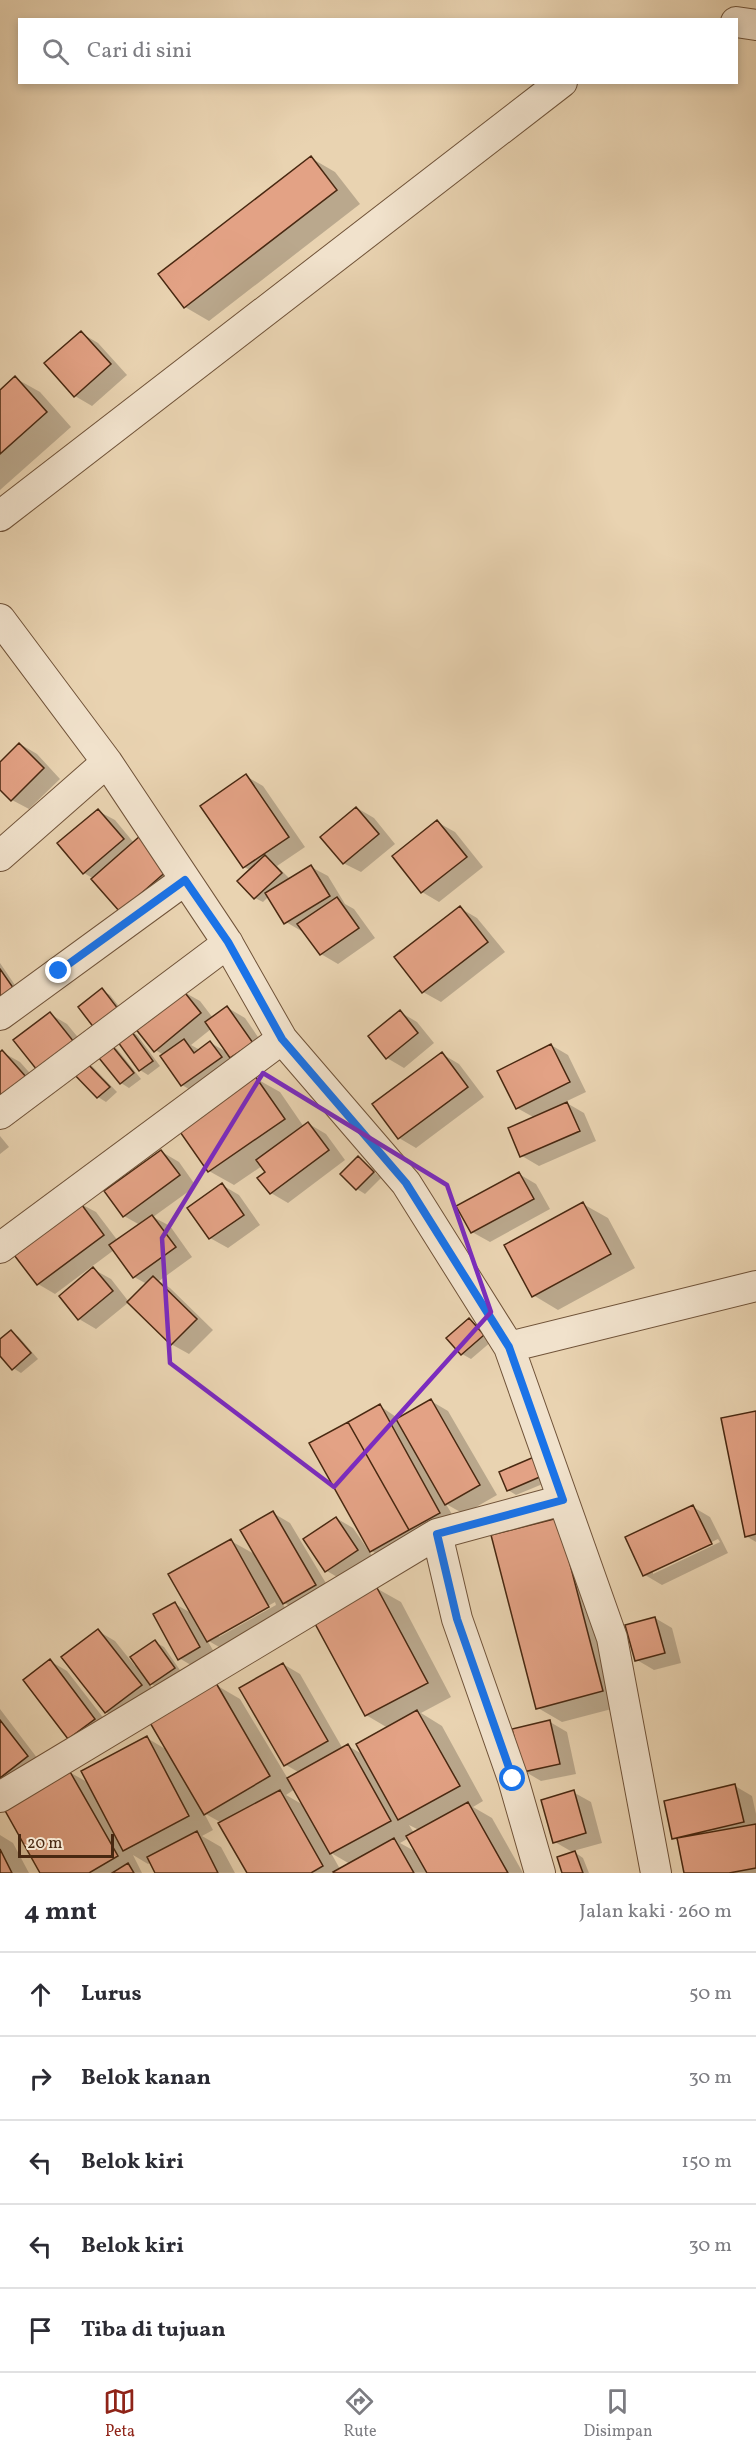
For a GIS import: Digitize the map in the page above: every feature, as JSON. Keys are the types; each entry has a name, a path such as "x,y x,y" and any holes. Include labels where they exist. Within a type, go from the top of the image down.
{"street":[{"path":"738,22 756,26"},
{"path":"0,516 559,84"},
{"path":"0,620 107,762 228,943 282,1039 406,1183 509,1347 612,1638 656,1873"},
{"path":"0,856 107,762"},
{"path":"0,1015 185,880"},
{"path":"0,1114 228,943"},
{"path":"0,1248 282,1039"},
{"path":"509,1347 756,1286"},
{"path":"0,1797 437,1534 563,1500"},
{"path":"437,1534 457,1619 513,1779 540,1873"}],"highlighted area":[{"path":"263,1073 447,1185 491,1312 334,1487 170,1363 162,1238"}],"building":[{"path":"311,156 337,190 184,308 158,274"},
{"path":"81,331 111,364 74,397 44,363"},
{"path":"15,376 47,412 0,454 0,390"},
{"path":"19,743 44,768 11,801 0,790 0,762"},
{"path":"246,774 289,837 243,868 200,806"},
{"path":"356,807 379,834 343,864 320,837"},
{"path":"98,809 124,839 83,874 57,843"},
{"path":"437,820 467,857 421,893 392,856"},
{"path":"140,836 169,869 120,912 91,879"},
{"path":"265,855 282,873 254,899 237,881"},
{"path":"311,865 330,896 284,924 265,893"},
{"path":"337,897 359,928 320,955 297,924"},
{"path":"460,906 488,942 422,993 394,957"},
{"path":"0,969 14,989 0,999"},
{"path":"102,988 122,1014 98,1033 78,1007"},
{"path":"182,989 201,1013 154,1052 135,1028"},
{"path":"227,1006 253,1043 230,1058 205,1022"},
{"path":"400,1010 418,1033 386,1059 368,1036"},
{"path":"50,1012 74,1042 37,1070 13,1040"},
{"path":"129,1028 153,1061 139,1071 115,1038"},
{"path":"184,1039 194,1053 210,1041 222,1057 181,1086 160,1056"},
{"path":"109,1042 134,1073 120,1084 95,1053"},
{"path":"551,1044 570,1082 516,1109 497,1071"},
{"path":"2,1050 27,1078 0,1101 0,1052"},
{"path":"442,1052 468,1087 398,1139 372,1104"},
{"path":"83,1059 110,1087 97,1098 71,1071"},
{"path":"255,1076 285,1119 208,1172 178,1129"},
{"path":"567,1102 580,1131 520,1157 508,1128"},
{"path":"308,1122 329,1150 270,1194 257,1178 265,1172 256,1160"},
{"path":"161,1150 180,1175 123,1217 104,1191"},
{"path":"358,1156 374,1172 356,1190 340,1174"},
{"path":"519,1172 534,1199 471,1233 456,1206"},
{"path":"222,1183 244,1215 209,1239 187,1208"},
{"path":"79,1201 104,1235 37,1285 11,1251"},
{"path":"583,1202 611,1254 532,1297 504,1245"},
{"path":"152,1215 176,1247 133,1278 109,1245"},
{"path":"93,1267 113,1291 78,1320 59,1296"},
{"path":"153,1276 197,1319 171,1345 127,1302"},
{"path":"469,1318 484,1335 461,1355 446,1338"},
{"path":"11,1330 31,1353 12,1370 0,1356 0,1339"},
{"path":"431,1399 480,1485 445,1505 396,1419"},
{"path":"380,1404 440,1513 409,1530 348,1422"},
{"path":"756,1411 756,1534 745,1537 721,1418"},
{"path":"348,1422 409,1530 370,1552 309,1443"},
{"path":"534,1457 542,1476 507,1491 499,1472"},
{"path":"693,1505 712,1544 643,1576 625,1537"},
{"path":"273,1511 316,1585 283,1604 240,1530"},
{"path":"336,1517 358,1550 325,1572 303,1539"},
{"path":"558,1518 603,1691 536,1709 491,1535"},
{"path":"231,1539 269,1607 207,1642 168,1574"},
{"path":"376,1586 428,1683 365,1716 313,1620"},
{"path":"175,1602 200,1647 178,1660 153,1614"},
{"path":"655,1617 665,1653 635,1661 625,1625"},
{"path":"98,1629 142,1685 105,1713 61,1657"},
{"path":"155,1640 175,1668 150,1685 130,1657"},
{"path":"50,1659 95,1719 68,1739 23,1680"},
{"path":"283,1663 328,1741 284,1766 239,1688"},
{"path":"216,1683 270,1776 204,1815 149,1721"},
{"path":"417,1710 460,1786 398,1820 356,1744"},
{"path":"0,1720 28,1756 0,1778"},
{"path":"550,1720 560,1764 523,1772 512,1729"},
{"path":"147,1736 189,1816 123,1851 81,1771"},
{"path":"348,1744 391,1821 330,1854 287,1778"},
{"path":"69,1770 118,1856 89,1873 40,1873 3,1807"},
{"path":"735,1784 744,1822 672,1839 664,1801"},
{"path":"280,1790 323,1866 311,1873 247,1873 218,1823"},
{"path":"574,1790 586,1833 553,1843 541,1800"},
{"path":"468,1802 508,1873 427,1873 406,1836"},
{"path":"756,1824 756,1868 729,1873 684,1873 677,1838"},
{"path":"197,1831 218,1873 155,1873 147,1857"},
{"path":"394,1838 414,1873 333,1872"},
{"path":"0,1849 12,1873 0,1873"},
{"path":"575,1851 583,1873 562,1873 557,1857"},
{"path":"128,1863 134,1873 112,1873"}],"route":[{"path":"59,971 185,880 228,942 282,1039 406,1183 509,1347 563,1500 437,1534 457,1619 513,1779"}]}
